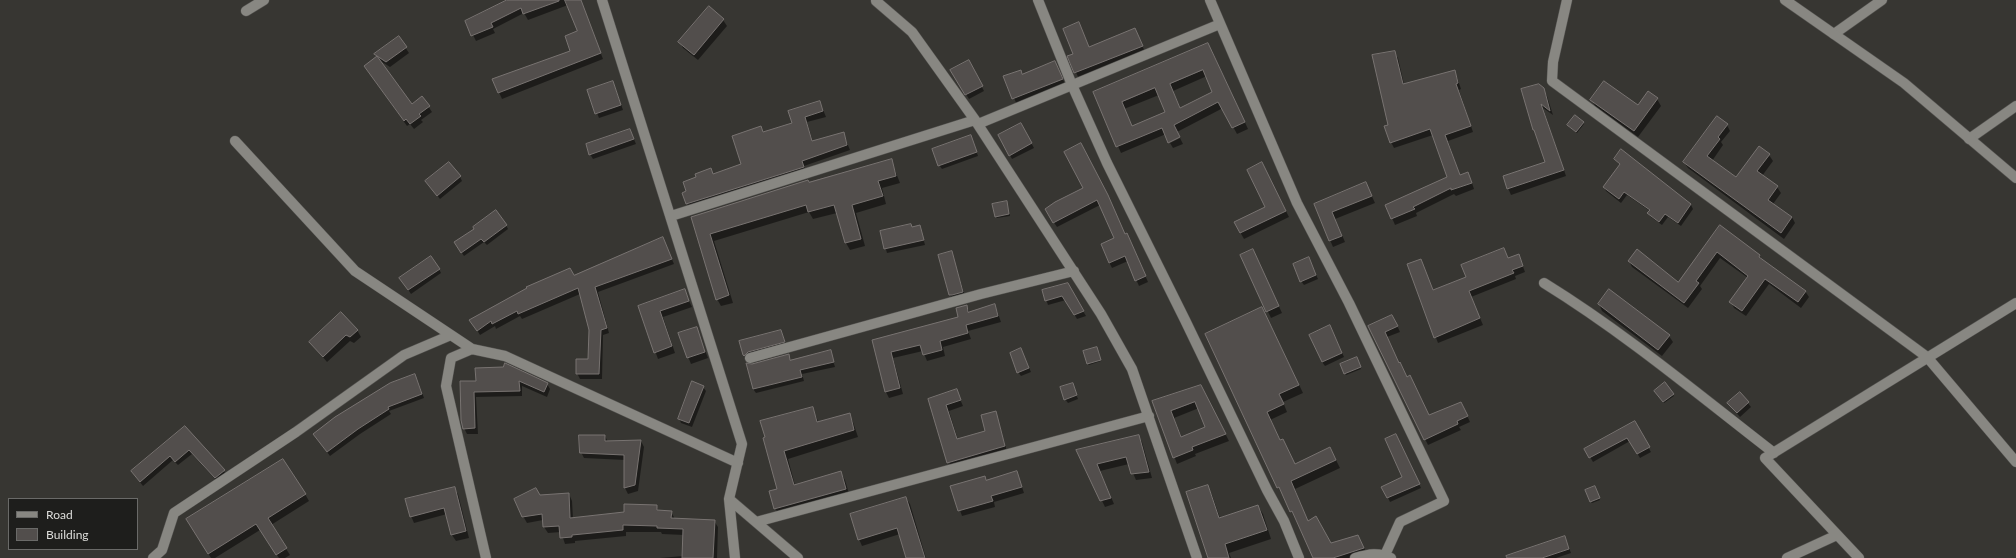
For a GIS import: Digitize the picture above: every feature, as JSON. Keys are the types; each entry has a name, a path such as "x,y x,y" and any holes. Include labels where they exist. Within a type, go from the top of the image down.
{"street":[{"path":"246,10 264,0"},
{"path":"602,0 742,444 729,499 734,558"},
{"path":"876,0 912,32 977,122 1101,314 1132,369 1197,558"},
{"path":"1038,0 1072,85 1107,163 1185,320 1266,490 1284,521 1299,558"},
{"path":"1210,0 1297,203 1349,303 1444,501 1400,522 1388,557 1370,554 1355,558"},
{"path":"1567,0 1553,62 1552,81 1928,357 2016,462"},
{"path":"1785,0 1904,83 2016,178"},
{"path":"1834,34 1882,0"},
{"path":"670,216 977,122 1072,85 1220,24"},
{"path":"1969,138 2016,106"},
{"path":"235,141 355,271 472,349 505,356 738,463"},
{"path":"750,358 981,294 1074,271"},
{"path":"1544,283 1571,299 1685,383 1774,453"},
{"path":"1859,558 1765,458 2016,302"},
{"path":"153,558 162,550 174,513 296,432 404,355 451,335"},
{"path":"472,349 451,358 446,386 486,558"},
{"path":"756,522 1149,416"},
{"path":"729,499 798,558"},
{"path":"1787,558 1837,535"}],"building":[{"path":"507,0 559,1 523,14 521,8 491,23 493,27 471,36 465,21"},
{"path":"565,0 581,0 601,53 498,93 492,79 570,51 565,36 577,31"},
{"path":"709,6 724,19 694,55 678,42"},
{"path":"1079,22 1089,47 1135,28 1143,46 1074,73 1067,56 1073,54 1063,29"},
{"path":"399,36 407,47 386,62 374,54"},
{"path":"1208,43 1245,122 1232,128 1218,102 1174,125 1180,137 1168,143 1162,128 1116,147 1093,92","holes":["1203,70 1212,92 1180,108 1170,84","1155,88 1165,112 1132,126 1122,102"]},
{"path":"1395,51 1403,84 1455,70 1458,83 1456,84 1471,126 1445,135 1460,175 1468,172 1472,183 1451,190 1451,188 1413,207 1415,209 1391,219 1385,205 1447,177 1430,129 1390,143 1384,126 1388,125 1372,55"},
{"path":"377,56 412,104 422,96 430,106 419,114 421,116 410,124 406,119 404,121 364,66"},
{"path":"969,60 983,86 965,95 950,70"},
{"path":"1055,61 1063,79 1012,99 1003,76 1021,70 1022,74"},
{"path":"613,81 621,105 595,114 587,90"},
{"path":"1604,81 1638,105 1648,91 1658,98 1634,131 1590,100"},
{"path":"1539,84 1544,88 1550,111 1541,104 1564,170 1507,189 1503,176 1545,162 1533,130 1521,89"},
{"path":"820,101 823,111 805,117 812,141 844,132 847,145 802,161 804,167 686,204 682,193 686,191 683,182 696,177 695,174 711,168 713,174 741,164 732,136 761,126 763,132 792,123 788,111"},
{"path":"1575,115 1584,122 1576,132 1567,125"},
{"path":"1717,116 1728,124 1718,137 1720,139 1707,156 1736,177 1759,146 1770,154 1757,171 1778,186 1768,200 1792,217 1781,233 1683,162"},
{"path":"1021,123 1032,143 1009,156 998,135"},
{"path":"630,129 634,139 589,155 586,144"},
{"path":"971,135 977,152 938,166 932,149"},
{"path":"1081,143 1108,195 1125,234 1127,233 1146,276 1135,281 1125,256 1109,263 1101,244 1114,238 1097,200 1053,223 1045,209 1055,202 1083,188 1064,152"},
{"path":"1621,149 1691,204 1678,223 1665,214 1659,222 1647,213 1650,210 1624,192 1619,199 1603,187 1620,164 1614,159"},
{"path":"892,159 896,176 878,181 883,196 852,205 861,239 845,243 834,205 808,212 806,205 710,234 729,295 716,300 691,217 808,180 809,182"},
{"path":"449,162 461,176 437,196 425,181"},
{"path":"1262,162 1286,211 1240,233 1234,222 1265,207 1247,170"},
{"path":"1366,182 1372,196 1332,212 1342,236 1329,241 1314,204"},
{"path":"1007,201 1009,214 995,217 992,204"},
{"path":"496,210 507,225 484,242 481,239 461,253 454,242 474,229 473,227"},
{"path":"911,224 912,227 920,225 924,240 884,249 880,231"},
{"path":"1720,225 1760,255 1759,257 1806,291 1798,302 1765,279 1742,311 1729,302 1748,276 1717,252 1696,281 1699,283 1684,303 1628,261 1637,249 1678,282"},
{"path":"663,237 672,259 595,287 607,328 601,330 599,374 576,374 576,359 588,359 589,330 578,288 518,314 517,311 492,324 491,321 477,331 469,320 527,288 526,287 570,268 574,275"},
{"path":"1504,248 1508,258 1519,254 1523,266 1512,270 1514,273 1469,291 1480,318 1434,338 1407,264 1421,259 1433,290 1466,277 1461,265"},
{"path":"1253,249 1279,306 1266,312 1240,255"},
{"path":"952,251 963,292 949,295 938,255"},
{"path":"431,256 440,269 408,290 399,278"},
{"path":"1309,257 1316,275 1300,282 1293,264"},
{"path":"1068,283 1084,311 1074,315 1062,296 1045,301 1042,290"},
{"path":"685,289 689,301 660,311 672,346 654,353 638,306"},
{"path":"1609,289 1670,335 1658,350 1598,304"},
{"path":"995,304 998,316 966,325 968,333 940,341 942,350 923,355 920,345 891,352 900,388 885,392 872,340 958,317 956,308 967,305 968,312"},
{"path":"1262,307 1299,385 1279,394 1284,404 1267,412 1280,440 1283,439 1295,464 1330,447 1336,460 1291,481 1308,521 1316,516 1331,543 1358,535 1364,548 1333,558 1313,558 1292,511 1290,512 1279,487 1277,488 1205,334"},
{"path":"341,312 358,330 350,337 346,335 323,357 309,342"},
{"path":"1392,315 1398,326 1385,332 1399,363 1400,362 1407,377 1410,375 1429,415 1461,402 1468,416 1457,421 1458,424 1424,440 1368,326"},
{"path":"1330,325 1342,353 1322,362 1309,335"},
{"path":"697,327 705,352 687,358 678,333"},
{"path":"781,330 785,342 748,352 744,356 743,355 739,341"},
{"path":"1097,347 1101,360 1087,364 1083,351"},
{"path":"1021,348 1029,368 1017,373 1010,353"},
{"path":"831,350 834,362 800,370 802,377 753,389 746,363 752,364 789,354 790,360"},
{"path":"1357,357 1361,367 1344,374 1340,364"},
{"path":"505,363 548,383 544,392 519,381 520,391 474,392 475,428 463,429 461,420 460,381 476,381 475,368 503,367"},
{"path":"415,374 422,394 388,407 389,409 358,429 327,452 313,434 335,417 390,383"},
{"path":"692,381 704,386 689,423 678,419"},
{"path":"1665,382 1674,394 1663,402 1654,391"},
{"path":"1073,383 1077,395 1064,400 1060,387"},
{"path":"1201,385 1226,434 1192,447 1193,450 1173,458 1152,401","holes":["1195,402 1205,427 1181,437 1171,411"]},
{"path":"957,389 961,400 946,405 957,439 985,431 981,415 996,411 1005,446 947,463 928,399"},
{"path":"1740,392 1749,402 1737,413 1727,403"},
{"path":"813,407 817,422 850,413 854,430 784,451 794,485 841,471 846,489 774,509 769,491 777,489 763,438 765,437 760,421"},
{"path":"1635,421 1650,447 1637,454 1627,438 1589,458 1584,449"},
{"path":"185,426 225,470 215,478 189,450 175,462 170,456 140,482 131,471"},
{"path":"1396,434 1420,484 1387,498 1381,487 1402,477 1385,439"},
{"path":"579,435 605,435 605,441 641,440 635,485 624,488 624,455 580,453"},
{"path":"1139,435 1149,472 1131,474 1126,457 1097,464 1111,498 1100,501 1076,450"},
{"path":"283,459 306,494 268,518 287,548 276,555 256,524 208,554 186,519"},
{"path":"1017,471 1022,487 991,496 993,501 958,511 950,486 985,476 986,480"},
{"path":"1208,485 1219,518 1258,505 1267,530 1225,544 1229,558 1208,558 1186,492"},
{"path":"1595,486 1600,498 1590,502 1585,490"},
{"path":"455,487 466,531 451,535 444,508 410,517 405,499"},
{"path":"536,488 540,495 569,493 570,518 624,512 624,504 657,505 657,510 672,511 671,518 715,520 713,558 682,558 683,529 657,528 657,526 623,525 623,530 572,535 572,537 560,538 559,526 543,527 542,514 522,517 514,499"},
{"path":"906,497 925,558 906,558 897,528 858,540 850,514"},
{"path":"1565,536 1569,549 1542,558 1507,558 1506,556"}]}
